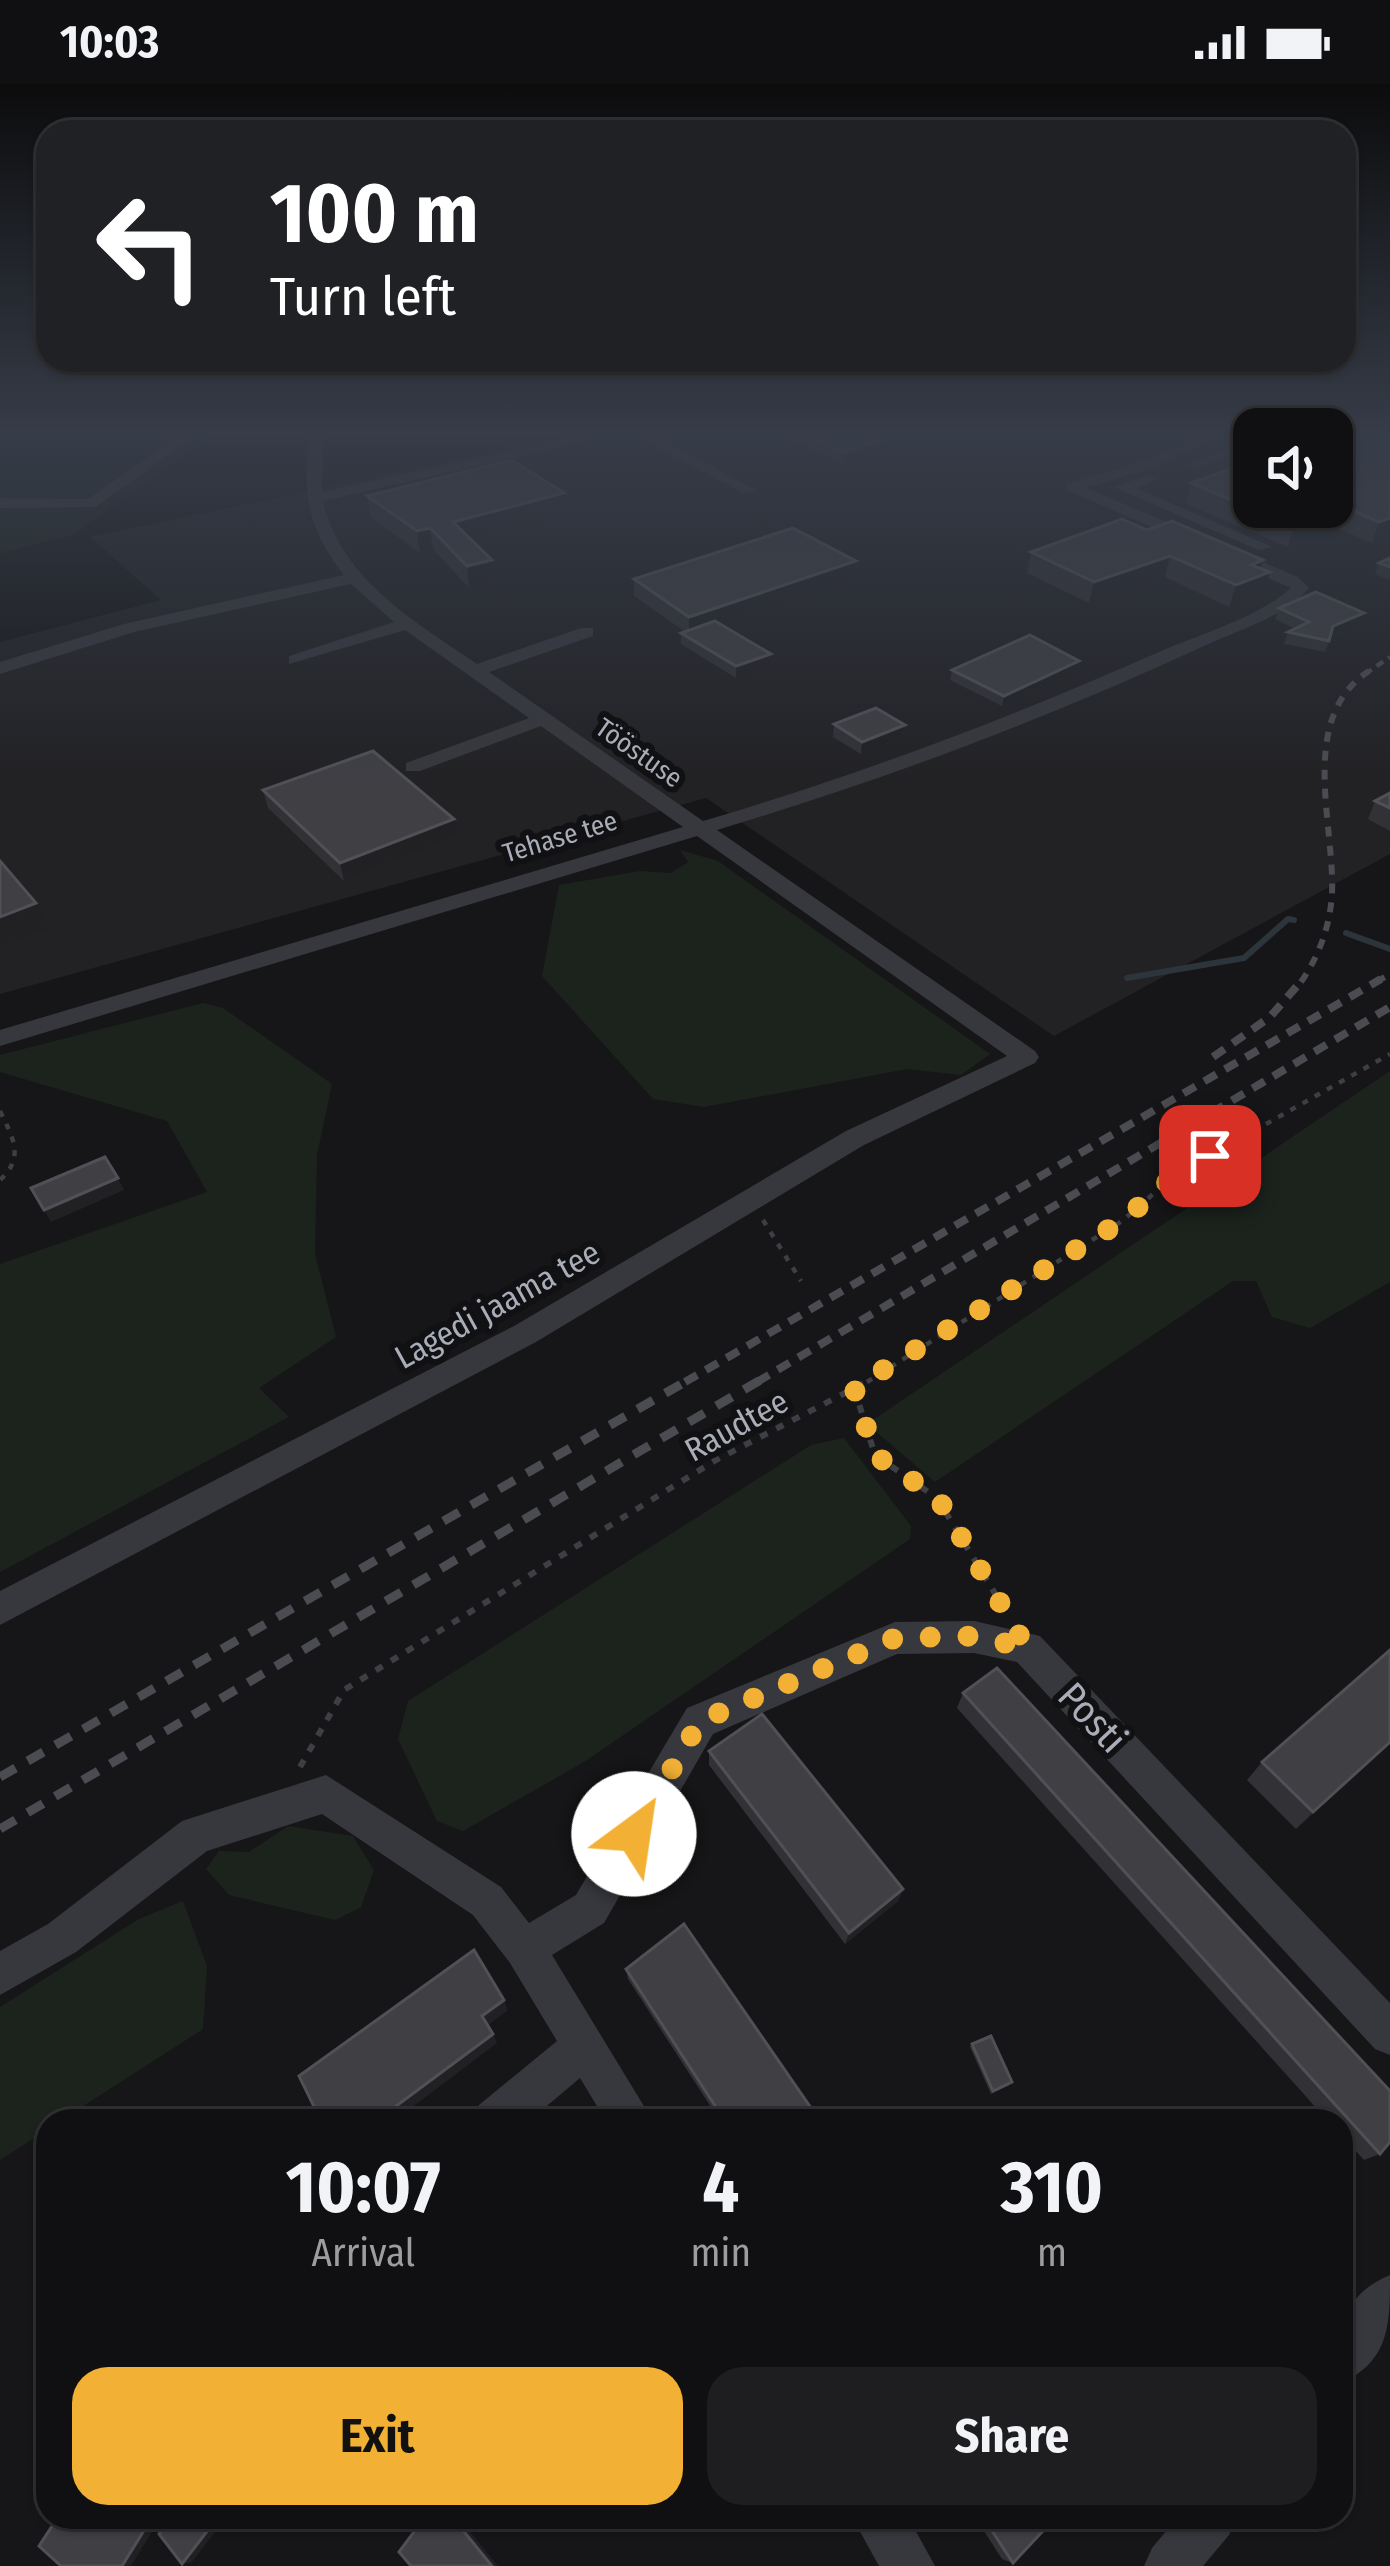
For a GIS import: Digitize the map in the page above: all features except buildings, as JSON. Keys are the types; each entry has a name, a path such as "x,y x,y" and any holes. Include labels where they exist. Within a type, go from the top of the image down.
{"street":[{"name":"Tööstuse","path":"332,550 403,625 1026,1057"},
{"name":"Tehase tee","path":"0,1037 694,828 762,812 881,772 1215,635 1301,588 1214,550"},
{"path":"0,668 130,628 355,578"},
{"path":"295,660 403,625"},
{"path":"475,671 587,632"},
{"path":"413,767 540,720"},
{"name":"Lagedi jaama tee","path":"0,1609 525,1334 855,1138 1026,1057"},
{"path":"524,1948 590,1909 700,1721 895,1638 974,1636 1027,1648"},
{"name":"Posti","path":"1027,1648 1390,2034"},
{"path":"0,1974 62,1938 196,1835 326,1794 487,1901 524,1948 623,2109"},
{"path":"509,2109 584,2047"},
{"path":"1353,2344 1390,2299"},
{"path":"886,2529 909,2566"},
{"path":"1171,2566 1201,2529"}],"path":[{"name":"Raudtee","path":"275,1810 344,1690 716,1460 854,1388 1122,1221 1174,1176 1390,1054"},
{"path":"0,1111 16,1145 14,1168 0,1180"},
{"path":"747,1202 777,1236 801,1282"},
{"path":"854,1388 875,1455 938,1498 1027,1648"}],"shaded area":[{"path":"104,550 1390,550 1390,854 1054,1036 706,798 0,994 0,642 161,600"},
{"path":"680,850 718,861 990,1054 961,1075 907,1069 704,1107 653,1099 542,976 559,885 640,871 671,873 688,862"},
{"path":"203,1003 223,1008 332,1084 317,1155 315,1254 336,1337 259,1388 289,1417 0,1572 0,1264 207,1192 167,1121 0,1072 0,1055"},
{"path":"1390,1071 1390,1282 1310,1328 1272,1317 1256,1281 1233,1281 935,1482 867,1424"},
{"path":"844,1438 911,1526 910,1539 584,1762 463,1831 437,1821 398,1739 408,1701 811,1445"},
{"path":"288,1826 353,1836 374,1870 361,1907 335,1920 229,1895 206,1869 219,1851 249,1852"},
{"path":"183,1901 207,1966 203,2029 79,2109 36,2109 36,2137 0,2160 0,2007 139,1919"}],"waterway":[{"path":"1127,978 1244,958 1288,919 1294,920"},
{"path":"1346,933 1390,949"}],"railway":[{"path":"1368,672 1390,657"},
{"path":"1302,980 1322,940 1331,906 1326,744 1333,716 1347,691 1368,672"},
{"path":"1376,982 1390,974"},
{"path":"685,1382 1381,979"},
{"path":"1213,1057 1270,1017 1302,980"},
{"path":"757,1382 1390,1007"},
{"path":"0,1777 690,1379"},
{"path":"0,1829 762,1379"}],"route":[{"path":"634,1834 700,1721 895,1638 974,1636 1027,1648 938,1498 875,1455 854,1388 1122,1221 1174,1176 1210,1156"}]}
